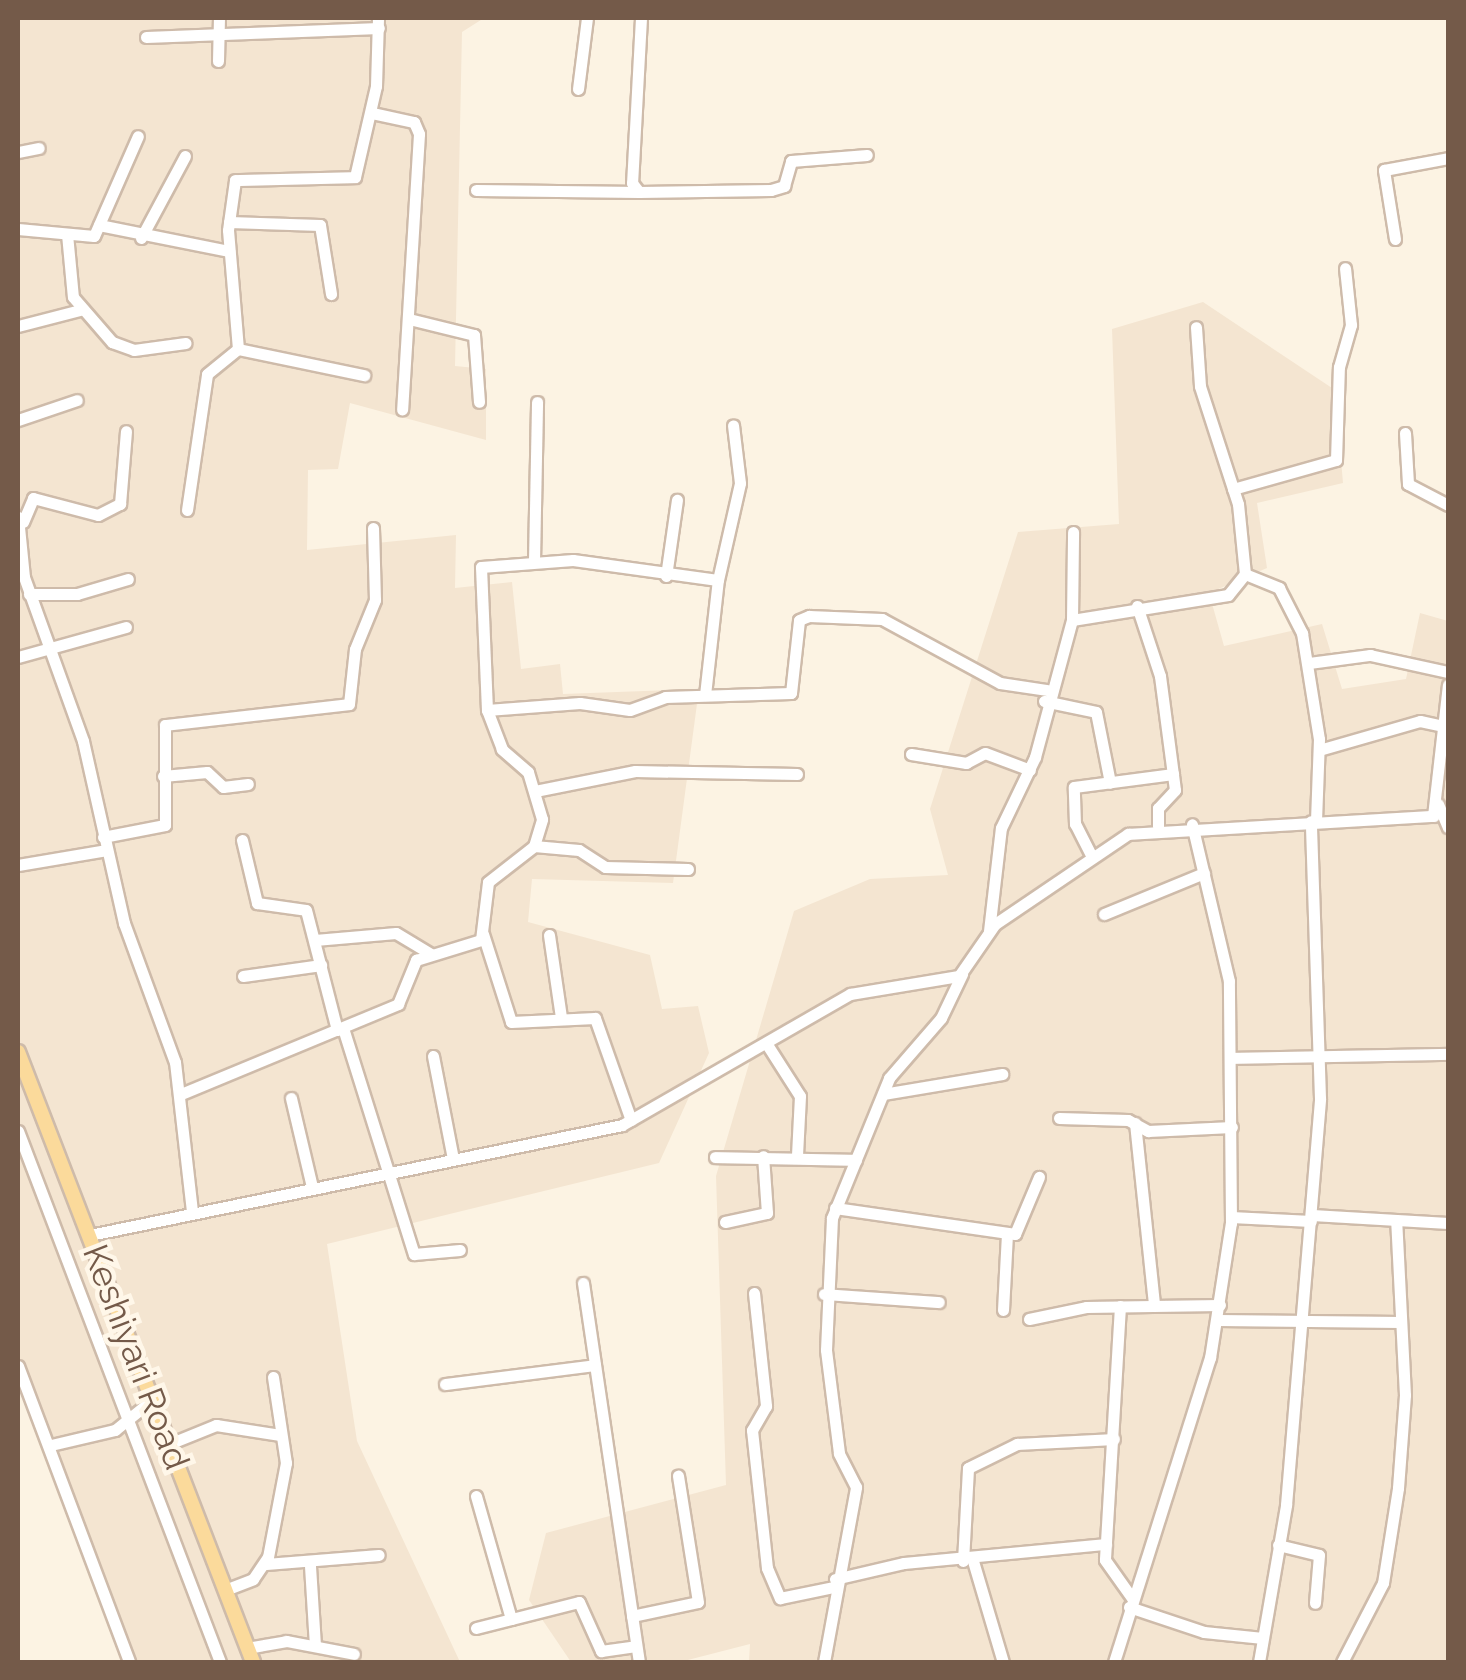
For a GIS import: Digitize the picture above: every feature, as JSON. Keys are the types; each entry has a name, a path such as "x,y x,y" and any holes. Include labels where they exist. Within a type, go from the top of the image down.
{"main road":[{"name":"Keshiyari Road","path":"18,1052 250,1655"}],"street":[{"path":"218,61 219,18"},
{"path":"578,89 587,18"},
{"path":"639,192 632,183 641,18"},
{"path":"146,37 218,36 378,23 372,114 355,176 239,176 229,222 238,349"},
{"path":"372,114 418,126 402,409"},
{"path":"18,229 89,239 99,226 138,136"},
{"path":"18,152 39,148"},
{"path":"476,190 771,190 784,186 790,161 867,155"},
{"path":"140,238 186,156"},
{"path":"1395,239 1384,170 1448,158"},
{"path":"229,222 320,225 330,294"},
{"path":"99,226 140,238 229,251"},
{"path":"66,234 80,310 125,350 186,343"},
{"path":"1233,488 1336,460 1339,367 1351,325 1346,268"},
{"path":"18,326 80,310"},
{"path":"409,319 474,335 479,402"},
{"path":"1072,620 1137,606 1228,595 1245,574 1233,488 1200,386 1196,327"},
{"path":"238,349 364,375"},
{"path":"187,510 207,374 238,349"},
{"path":"18,420 77,400"},
{"path":"534,561 537,402"},
{"path":"704,695 718,580 740,483 733,425"},
{"path":"126,432 120,504 98,514 33,498 20,520 29,594 83,741 105,844 181,1094 192,1211"},
{"path":"1405,433 1408,484 1448,505"},
{"path":"666,576 677,500"},
{"path":"18,865 165,825 165,726 350,704 355,649 375,600 373,528"},
{"path":"989,931 997,844 1030,770 1045,695 1072,620 1073,532"},
{"path":"534,846 535,791 502,749 487,710 480,572 534,561 718,580"},
{"path":"1245,574 1285,596 1309,663 1319,750 1313,821 1322,1052 1312,1218 1278,1546 1259,1662"},
{"path":"29,594 70,595 128,578"},
{"path":"1137,606 1160,676 1173,774 1158,826"},
{"path":"487,710 580,703 630,710 704,695 791,693 802,616 902,627 1000,683 1096,712 1110,783"},
{"path":"18,657 126,626"},
{"path":"1309,663 1370,655 1448,672"},
{"path":"824,1662 834,1583 856,1487 839,1453 824,1294 836,1208 883,1094 989,931 1090,853 1158,826 1428,818 1438,804 1448,685"},
{"path":"1319,750 1420,721 1447,726"},
{"path":"910,754 966,763 985,753 1030,770"},
{"path":"535,791 635,771 797,774"},
{"path":"164,776 207,772 223,787 248,784"},
{"path":"1090,853 1072,790 1173,774"},
{"path":"1438,804 1448,828"},
{"path":"1114,1662 1218,1320 1231,1217 1232,1058 1226,966 1192,824"},
{"path":"242,840 256,903 302,905 414,1254 460,1250"},
{"path":"631,1120 596,1018 505,1017 483,934 492,874 534,846 579,850 605,868 688,869"},
{"path":"1104,914 1204,873"},
{"path":"315,940 396,933 432,954"},
{"path":"181,1094 398,1004 411,965 483,934"},
{"path":"549,936 561,1017"},
{"path":"242,976 321,965"},
{"path":"90,1235 631,1120 738,1057 768,1046 850,994 963,973"},
{"path":"768,1046 800,1096 796,1156"},
{"path":"1232,1058 1322,1052 1448,1054"},
{"path":"433,1056 453,1159"},
{"path":"883,1094 1002,1074"},
{"path":"291,1098 312,1188"},
{"path":"1059,1118 1232,1127"},
{"path":"1135,1124 1154,1305"},
{"path":"18,1131 220,1662"},
{"path":"725,1222 767,1213 762,1156"},
{"path":"715,1158 796,1156 856,1160"},
{"path":"836,1208 1006,1234 1019,1232 1039,1177"},
{"path":"1231,1217 1448,1222"},
{"path":"1342,1662 1388,1566 1406,1396 1396,1220"},
{"path":"1003,1310 1006,1234"},
{"path":"583,1282 639,1662"},
{"path":"754,1292 766,1406 752,1430 766,1568 780,1598 834,1583 1106,1544"},
{"path":"824,1294 938,1302"},
{"path":"1029,1319 1120,1306 1220,1304"},
{"path":"1120,1306 1106,1544 1109,1575 1130,1603 1204,1632 1262,1638"},
{"path":"1218,1320 1400,1322"},
{"path":"18,1366 51,1445 129,1662"},
{"path":"444,1384 595,1366"},
{"path":"266,1564 286,1470 273,1377"},
{"path":"51,1445 128,1421 152,1400"},
{"path":"169,1444 216,1424 280,1435"},
{"path":"1003,1662 968,1561 968,1468 1016,1444 1114,1439"},
{"path":"632,1616 698,1602 678,1476"},
{"path":"476,1496 511,1619"},
{"path":"1278,1546 1319,1554 1316,1603"},
{"path":"225,1590 266,1564 310,1566 379,1555"},
{"path":"310,1566 314,1644"},
{"path":"476,1628 578,1602 601,1651 636,1646"},
{"path":"250,1655 314,1644 354,1654"}],"shaded area":[{"path":"18,18 484,18 462,32 455,366 486,369 486,440 350,403 338,469 308,470 307,550 456,535 455,588 512,582 521,669 560,664 563,694 699,689 673,883 532,879 528,922 650,955 662,1009 698,1006 709,1053 659,1163 327,1244 357,1441 460,1662 127,1662 18,1381"},
{"path":"1203,302 1335,390 1343,483 1257,503 1267,568 1209,593 1224,646 1322,624 1342,689 1406,679 1420,613 1448,621 1448,1662 749,1662 750,1644 680,1662 571,1662 529,1600 546,1533 726,1485 716,1176 794,911 870,879 948,875 930,809 1018,532 1119,524 1112,329"}]}
